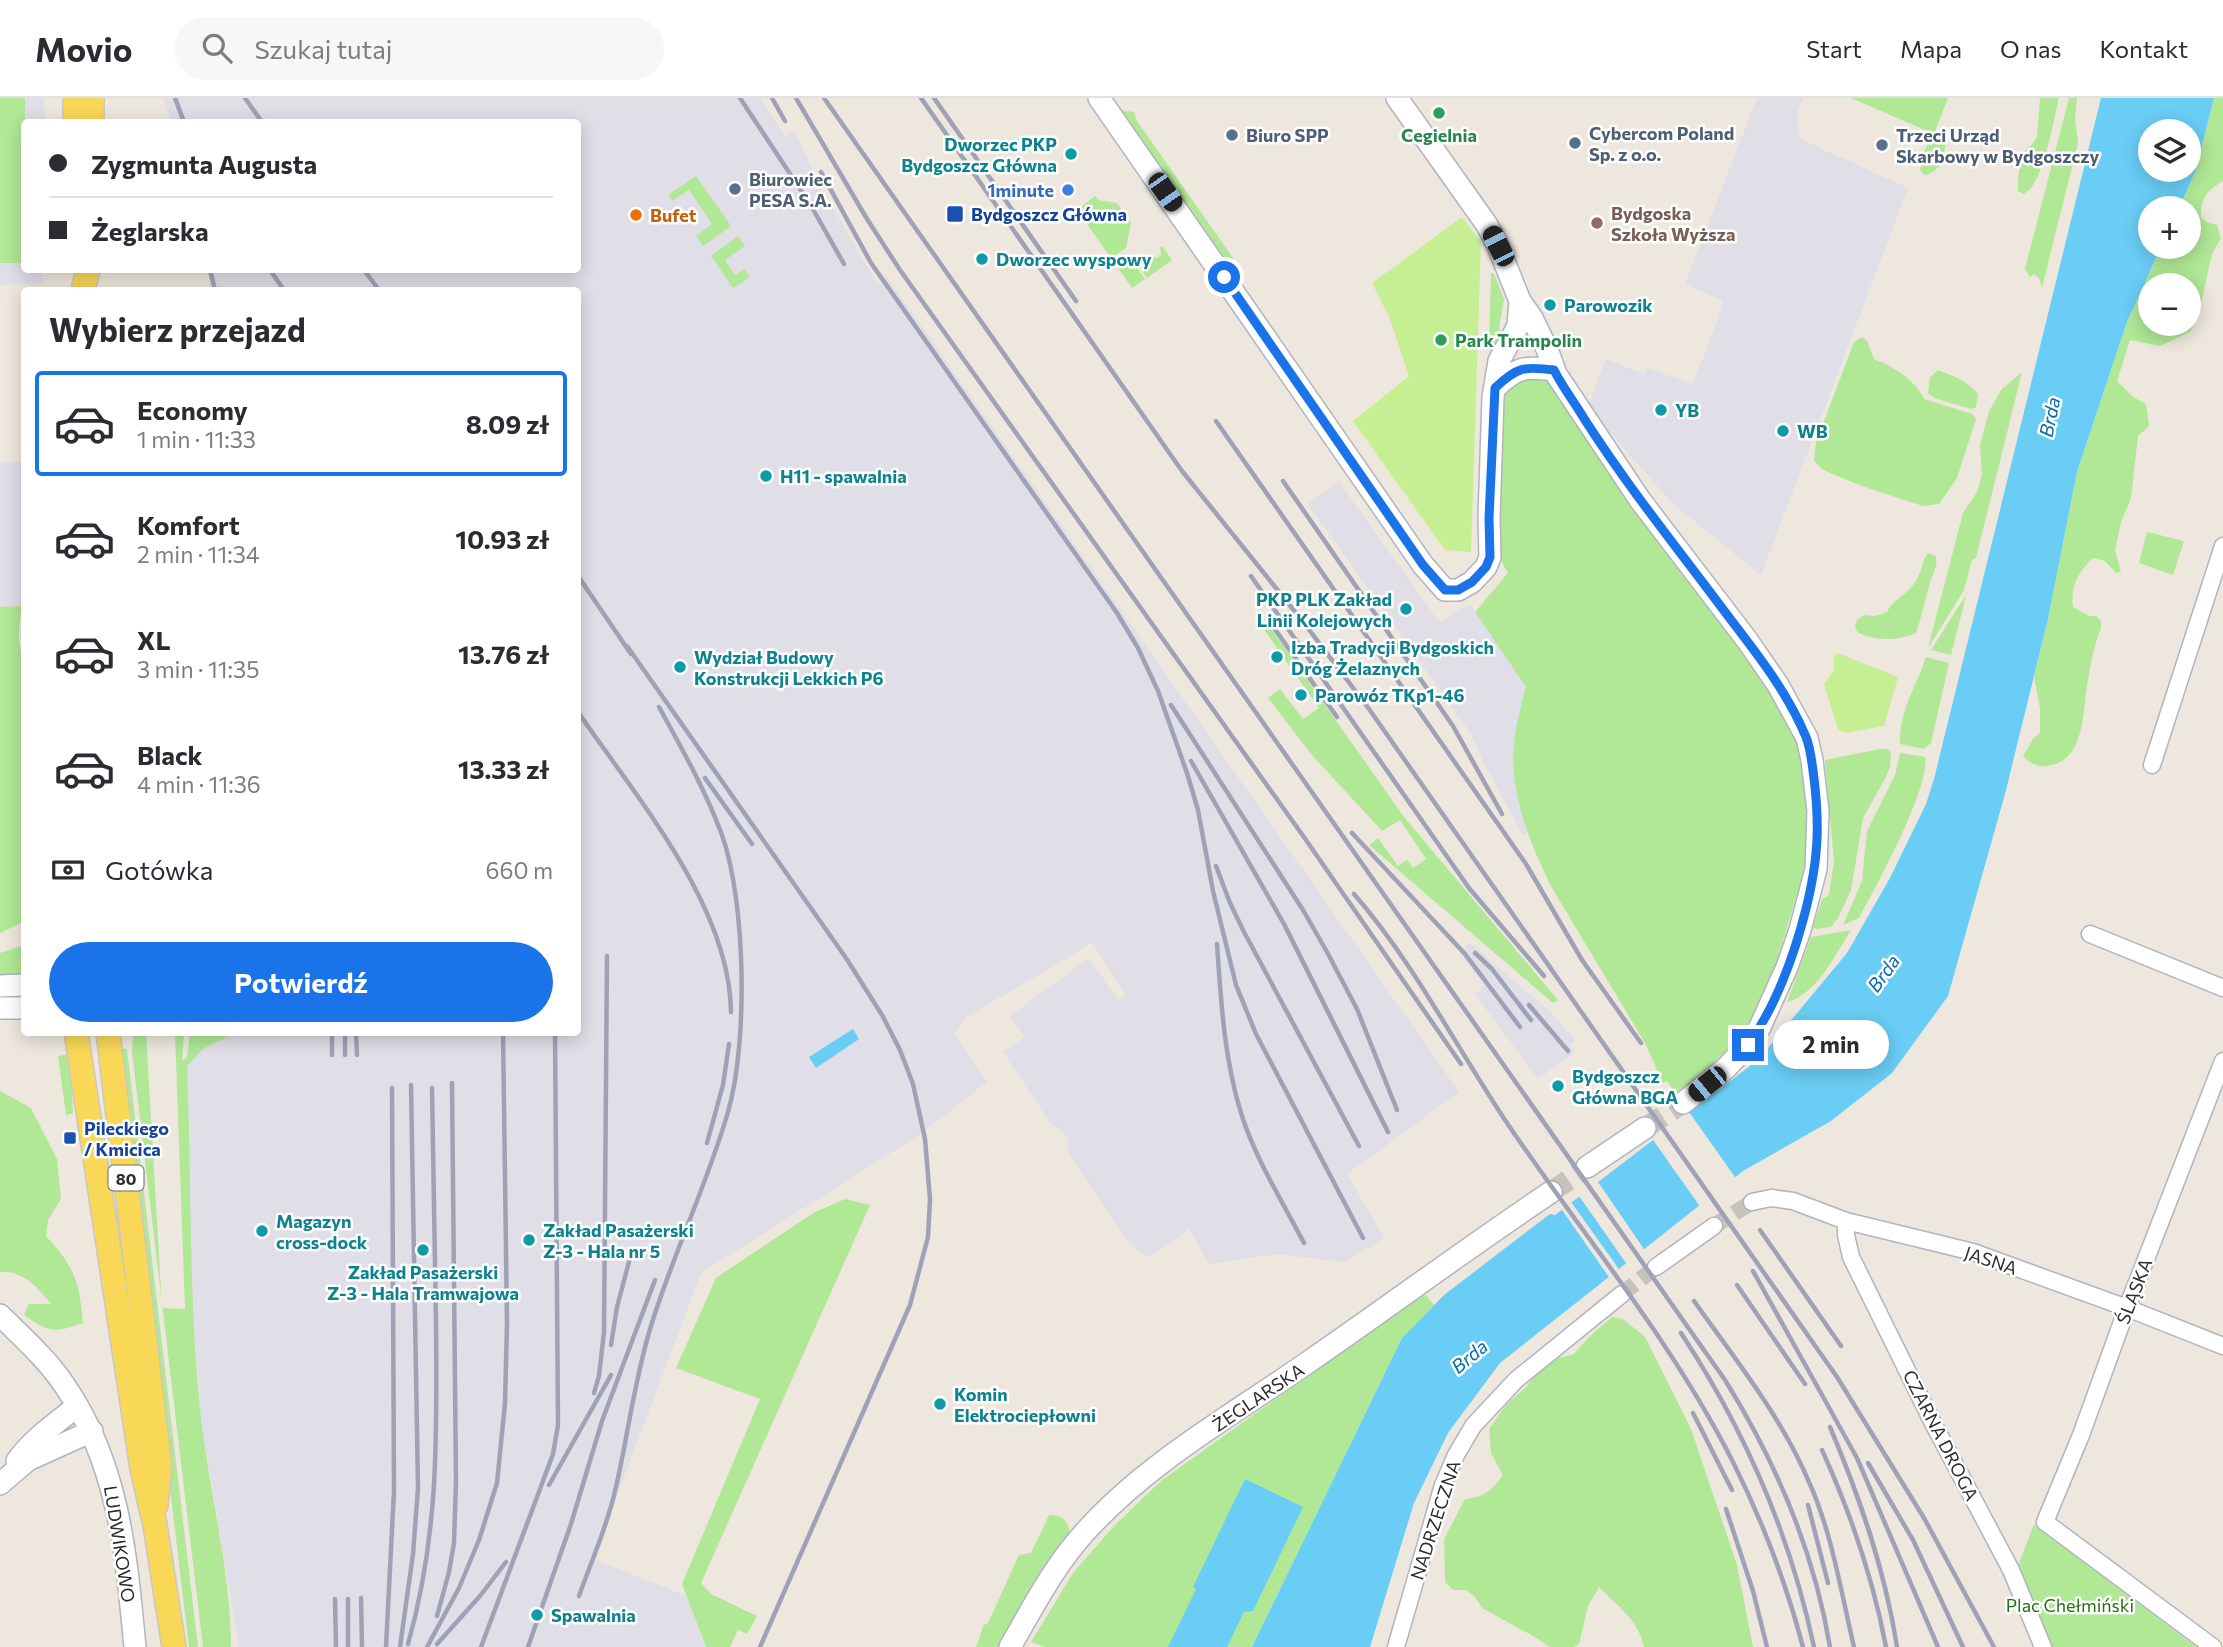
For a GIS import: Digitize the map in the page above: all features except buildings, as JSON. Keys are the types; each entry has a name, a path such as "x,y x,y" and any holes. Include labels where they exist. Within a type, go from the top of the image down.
{"main road":[{"path":"75,98 75,119"},
{"path":"92,98 92,119"},
{"name":"80","path":"108,1036 160,1466 155,1525"},
{"name":"80","path":"77,1040 140,1458 155,1525 174,1647"}],"street":[{"path":"1099,98 1415,554 1445,590 1458,590 1472,582 1486,567 1490,557 1495,388 1499,360 1518,326 1520,301"},
{"path":"1397,98 1487,225 1520,301 1532,318 1547,349 1554,370 1596,437 1640,500 1747,640 1778,685 1807,738 1818,811 1816,869 1800,930 1760,1027 1748,1045 1726,1068 1683,1103"},
{"path":"1495,388 1511,373 1521,369 1554,370"},
{"path":"2152,765 2215,594 2223,546"},
{"path":"2090,934 2223,988"},
{"path":"0,986 21,985"},
{"path":"0,1008 21,1008"},
{"name":"ŚLĄSKA","path":"2213,1647 2045,1522 2081,1436 2127,1308 2223,1061"},
{"path":"1587,1167 1646,1128"},
{"name":"ŻEGLARSKA","path":"1010,1647 1073,1546 1138,1483 1551,1192"},
{"name":"JASNA","path":"1752,1202 1771,1198 1785,1199 1846,1221 1973,1252 2223,1346"},
{"name":"CZARNA DROGA","path":"1846,1221 1850,1257 1934,1425 2011,1570 2043,1647"},
{"path":"1656,1266 1714,1226"},
{"name":"NADRZECZNA","path":"1396,1647 1443,1485 1456,1455 1474,1426 1516,1380 1622,1294"},
{"name":"LUDWIKOWO","path":"0,1315 41,1355 92,1431 115,1494 135,1647"},
{"path":"3,1481 23,1452 77,1406"},
{"path":"3,1481 28,1460 92,1431"}],"shaded area":[{"path":"0,98 44,98 45,119 21,119 21,273 42,273 44,284 0,285"},
{"path":"163,98 760,98 785,136 794,130 819,184 877,284 887,277 1459,1092 1347,1174 1384,1238 1345,1262 1277,1254 1209,1264 1189,1229 1149,1257 1129,1242 1067,1151 1069,1140 1061,1129 1051,1124 1003,1052 1025,1037 1010,1016 1089,958 1118,1000 1126,995 1092,942 964,1018 955,1034 987,1082 919,1135 701,1273 593,1559 687,1596 705,1647 239,1647 202,1426 192,1309 180,1065 204,1046 226,1036 581,1036 581,287 211,287 208,273 581,273 581,119 170,119"},
{"path":"1757,98 1803,98 1797,114 1800,139 1908,188 1761,575 1673,504 1588,407 1606,359 1644,374 1647,368 1693,384 1723,301 1685,284"},
{"path":"0,462 21,462 21,606 0,607"},
{"name":"PKP PLK Zakład Linii Kolejowych","path":"1339,482 1440,623 1470,604 1526,687 1514,751 1523,816 1528,831 1523,835 1471,734 1308,504"},
{"path":"1470,943 1546,1008 1576,1040 1570,1045 1574,1053 1538,1079 1475,994 1485,986 1459,953"}],"green space":[{"path":"0,98 25,98 25,119 21,119 21,263 0,263"},
{"path":"1851,98 1948,98 1934,134"},
{"path":"2040,98 2059,98 2042,166 2037,179 2023,194 2018,191 2019,171 2025,151 2037,138"},
{"path":"2069,98 2077,98 2075,119 2078,143 2042,288 2039,278 2034,274 2030,277 2025,269"},
{"path":"2214,98 2223,98 2223,181 2206,196 2201,217 2201,196 2184,196 2191,182 2201,182 2201,149"},
{"path":"1117,110 1134,112 1137,121 1240,268 1238,274 1233,275"},
{"path":"1933,137 1941,137 1946,144 1938,168 1924,175 1920,170 1923,157"},
{"path":"696,176 731,226 703,246 696,236 712,224 689,190 672,201 668,195"},
{"path":"1095,196 1098,200 1117,203 1131,223 1126,248 1111,258 1077,210"},
{"path":"1462,217 1481,242 1471,552 1445,550 1353,421 1409,376 1390,319 1372,283"},
{"path":"2201,217 2208,223 2217,225 2221,238 2212,254 2201,304 2201,273 2149,273 2156,259 2201,259"},
{"path":"738,236 745,246 725,260 735,275 744,269 750,277 733,288 711,256"},
{"path":"1162,246 1172,260 1147,278 1139,267 1147,265 1147,258 1151,255 1157,258 1161,255"},
{"path":"1131,259 1145,279 1132,288 1118,268"},
{"path":"1491,273 1494,274 1504,299 1499,328 1502,335 1489,352"},
{"path":"2138,298 2138,336 2181,336 2160,346 2130,340 2117,381 2133,397 2146,404 2149,426 2138,436 2131,498 2121,522 2115,550 2121,572 2116,573 2105,561 2093,558 2076,580 2073,607 2089,616 2096,616 2101,621 2089,671 2082,723 2075,746 2069,755 2047,766 2037,765 2023,756 2040,733 2040,708 2034,677 2077,472 2127,322"},
{"path":"1862,337 1867,341 1874,359 1903,374 1924,399 1972,414 1976,419 1957,478 1939,504 1923,506 1862,486 1823,470 1814,461 1816,442 1854,342"},
{"path":"1938,370 1960,379 1974,389 1978,394 1976,407 1971,409 1934,398 1928,393 1930,377"},
{"path":"2022,372 1976,558 1972,560 1964,590 1928,648 1963,513 1977,492 1982,475 1980,445 1989,411 2002,389"},
{"path":"1520,377 1545,378 1552,386 1771,688 1788,720 1799,751 1809,820 1807,850 1801,881 1773,974 1757,1015 1743,1035 1714,1062 1701,1081 1678,1097 1667,1081 1663,1083 1645,1043 1552,888 1535,852 1522,814 1514,775 1515,735 1526,687 1475,612 1508,573 1496,552 1501,396"},
{"path":"2147,532 2184,541 2173,575 2139,563"},
{"path":"1928,553 1936,556 1936,563 1916,633 1887,639 1858,633 1855,627 1857,620 1864,615 1875,616 1887,612 1910,588 1917,579"},
{"path":"1966,595 1951,655 1931,650"},
{"path":"21,606 21,923 0,933 0,607"},
{"path":"1268,624 1404,817 1558,1000 1553,1003 1369,845 1378,838 1398,866 1407,860 1413,868 1426,859 1400,820 1382,831 1311,754 1268,698 1280,689 1303,719 1319,708 1263,628"},
{"path":"1837,653 1898,677 1884,726 1846,733 1838,729 1824,684 1834,670 1834,656"},
{"path":"1926,657 1949,663 1931,743 1924,749 1900,744 1900,732 1905,710"},
{"path":"1888,749 1891,753 1890,767 1863,818 1851,890 1831,927 1816,929 1813,927 1822,899 1829,895 1834,861 1825,760"},
{"path":"1900,753 1925,757 1925,771 1919,790 1900,838 1859,918 1843,925 1862,881 1867,831 1895,775"},
{"path":"1851,930 1832,962 1816,982 1798,998 1787,1002 1811,937"},
{"path":"21,946 21,978 0,977 0,953"},
{"path":"133,1036 146,1036 161,1299 132,1052"},
{"path":"175,1036 184,1036 182,1061 187,1057 190,1036 229,1036 203,1049 187,1066 194,1336 202,1426 228,1592 231,1647 203,1647 163,1308 185,1309"},
{"path":"117,1048 127,1049 198,1647 189,1647"},
{"path":"70,1054 73,1113 66,1115 58,1056"},
{"path":"0,1091 31,1108 57,1159 61,1199 48,1220 46,1236 74,1275 83,1323 52,1330 33,1321 24,1315 29,1304 51,1304 23,1277 0,1272"},
{"path":"845,1199 870,1205 701,1583 711,1594 757,1616 747,1634 738,1630 730,1647 706,1647 682,1584 760,1399 676,1368 716,1278 815,1212"},
{"path":"1426,1295 1434,1305 1402,1338 1252,1647 1045,1647 1031,1642 1073,1573 1114,1526 1162,1480 1414,1300"},
{"path":"1612,1317 1623,1319 1645,1337 1691,1429 1737,1565 1753,1647 1644,1647 1632,1621 1599,1587 1588,1606 1579,1644 1574,1647 1550,1647 1482,1608 1466,1590 1453,1590 1445,1582 1444,1539 1465,1499 1487,1492 1503,1475 1491,1453 1489,1429 1506,1405 1526,1387 1547,1361 1574,1354"},
{"path":"1049,1515 1065,1520 1069,1537 1026,1597 999,1647 976,1647 984,1624 987,1625 1019,1555 1031,1553"},
{"name":"Plac Chełmiński","path":"2034,1524 2196,1647 2043,1647 2014,1576"}],"water":[{"name":"Brda","path":"2101,98 2214,98 2201,149 2201,119 2138,119 2138,182 2191,182 2184,196 2138,196 2138,259 2156,259 2149,273 2138,273 2138,298 2127,322 2077,472 2048,619 2005,794 1948,996 1892,1073 1831,1121 1743,1171 1500,1363 1448,1433 1414,1503 1370,1647 1252,1647 1402,1338 1444,1295 1550,1214 1555,1215 1759,1059 1847,953 1890,878 1926,804"},
{"path":"853,1029 859,1039 816,1068 809,1057"},
{"path":"1245,1479 1303,1507 1253,1611 1244,1612 1227,1647 1168,1647 1196,1589 1193,1587"}],"pier":[{"path":"1687,1109 1737,1180 1701,1208 1651,1137"},
{"path":"1596,1179 1646,1252 1628,1266 1577,1193"},
{"path":"1569,1199 1621,1272 1611,1280 1560,1207"}],"tunnel":[{"path":"1645,1128 1683,1103"},
{"path":"1551,1192 1587,1167"},
{"path":"1714,1226 1752,1202"},
{"path":"1622,1294 1656,1267"}],"railway":[{"path":"175,98 183,119"},
{"path":"245,98 260,119"},
{"path":"740,98 810,204 844,264"},
{"path":"772,98 785,121"},
{"path":"796,98 900,270 1306,840 1461,1064"},
{"path":"824,98 1725,1380 1761,1443 1791,1508 1814,1576 1830,1647"},
{"path":"921,98 1182,471 1369,709 1837,1377 1924,1518 1994,1647"},
{"path":"934,98 1076,301"},
{"path":"821,172 871,263 1117,613 1138,648 1158,691 1198,810 1213,891 1236,985 1256,1034 1363,1238"},
{"path":"211,273 214,287"},
{"path":"272,273 282,287"},
{"path":"366,273 377,287"},
{"path":"1216,421 1526,864 1582,960 1641,1043"},
{"path":"1283,481 1453,726 1502,814"},
{"path":"1251,576 1469,888 1544,976"},
{"path":"581,580 631,654"},
{"path":"1272,625 1337,717"},
{"path":"627,646 846,958 882,1015 913,1084 925,1139 930,1199 928,1237 910,1305 760,1647"},
{"path":"1171,705 1303,910 1327,952 1357,1009 1397,1110"},
{"path":"579,1596 612,1504 651,1326 728,1112 739,1049 740,934 730,864 722,835 708,802 659,707"},
{"path":"581,716 652,816 697,893 715,932 727,972 731,1012"},
{"path":"1191,761 1284,924 1388,1132"},
{"path":"705,778 752,844"},
{"path":"1352,833 1465,954 1520,1027"},
{"path":"1216,866 1244,932 1359,1146"},
{"path":"1354,894 1397,949 1509,1126 1626,1289 1708,1416 1732,1460 1763,1528 1803,1647"},
{"path":"1217,944 1227,1050 1241,1113 1261,1163 1304,1243"},
{"path":"1475,953 1492,969 1531,1020"},
{"path":"594,1393 599,1376 604,1332 607,956"},
{"path":"1529,1005 1568,1051"},
{"path":"332,1036 332,1055"},
{"path":"345,1036 345,1055"},
{"path":"356,1036 357,1055"},
{"path":"427,1647 459,1588 479,1540 497,1483 505,1403 507,1323 503,1036"},
{"path":"481,1647 553,1454 558,1425 555,1036"},
{"path":"707,1143 723,1085 729,1044"},
{"path":"437,1616 454,1543 456,1481 452,1083"},
{"path":"400,1647 413,1554 418,1488 411,1085"},
{"path":"386,1647 394,1491 392,1088"},
{"path":"408,1644 426,1563 436,1444 432,1088"},
{"path":"1760,1230 1841,1346"},
{"path":"611,1345 617,1307 630,1258"},
{"path":"1753,1271 1857,1458 1938,1647"},
{"path":"528,1647 571,1524 602,1421 655,1280"},
{"path":"1737,1285 1805,1384"},
{"path":"1694,1301 1771,1411 1798,1458 1817,1501 1830,1542 1854,1647"},
{"path":"1681,1333 1725,1407 1762,1484 1792,1564 1814,1647"},
{"path":"549,1485 611,1375"},
{"path":"1693,1413 1732,1490"},
{"path":"1830,1427 1870,1535 1886,1590 1897,1647"},
{"path":"1822,1450 1860,1547 1875,1596 1886,1647"},
{"path":"1868,1463 1913,1540 1963,1647"},
{"path":"1808,1505 1828,1583"},
{"path":"1726,1509 1753,1591 1767,1647"},
{"path":"437,1644 506,1562"},
{"path":"361,1598 362,1647"},
{"path":"335,1599 336,1647"},
{"path":"348,1599 348,1647"}],"place":[{"name":"Cegielnia","path":"1439,113"},
{"name":"Biuro SPP","path":"1232,135"},
{"name":"Cybercom Poland Sp. z o.o.","path":"1575,143"},
{"name":"Trzeci Urząd Skarbowy w Bydgoszczy","path":"1882,145"},
{"name":"Dworzec PKP Bydgoszcz Główna","path":"1071,154"},
{"name":"Biurowiec PESA S.A.","path":"735,189"},
{"name":"1minute","path":"1068,190"},
{"name":"Bydgoszcz Główna","path":"955,214"},
{"name":"Bufet","path":"636,215"},
{"name":"Bydgoska Szkoła Wyższa","path":"1597,223"},
{"name":"Dworzec wyspowy","path":"982,259"},
{"name":"Parowozik","path":"1550,305"},
{"name":"Park Trampolin","path":"1441,340"},
{"name":"YB","path":"1661,410"},
{"name":"WB","path":"1783,431"},
{"name":"H11 - spawalnia","path":"766,476"},
{"name":"PKP PLK Zakład Linii Kolejowych","path":"1406,609"},
{"name":"Izba Tradycji Bydgoskich Dróg Żelaznych","path":"1277,657"},
{"name":"Wydział Budowy Konstrukcji Lekkich P6","path":"680,667"},
{"name":"Parowóz TKp1-46","path":"1301,695"},
{"name":"Bydgoszcz Główna BGA","path":"1558,1086"},
{"name":"Pileckiego / Kmicica","path":"70,1138"},
{"name":"Magazyn cross-dock","path":"262,1231"},
{"name":"Zakład Pasażerski Z-3 - Hala nr 5","path":"529,1240"},
{"name":"Zakład Pasażerski Z-3 - Hala Tramwajowa","path":"423,1250"},
{"name":"Komin Elektrociepłowni","path":"940,1404"},
{"name":"Spawalnia","path":"537,1615"}],"route":[{"path":"1224,277 1423,565 1445,590 1458,590 1472,582 1482,573 1490,557 1492,406 1495,388 1511,373 1521,369 1554,370 1640,500 1778,685 1807,738 1812,760 1818,811 1816,869 1787,967 1760,1027 1748,1045"}]}
